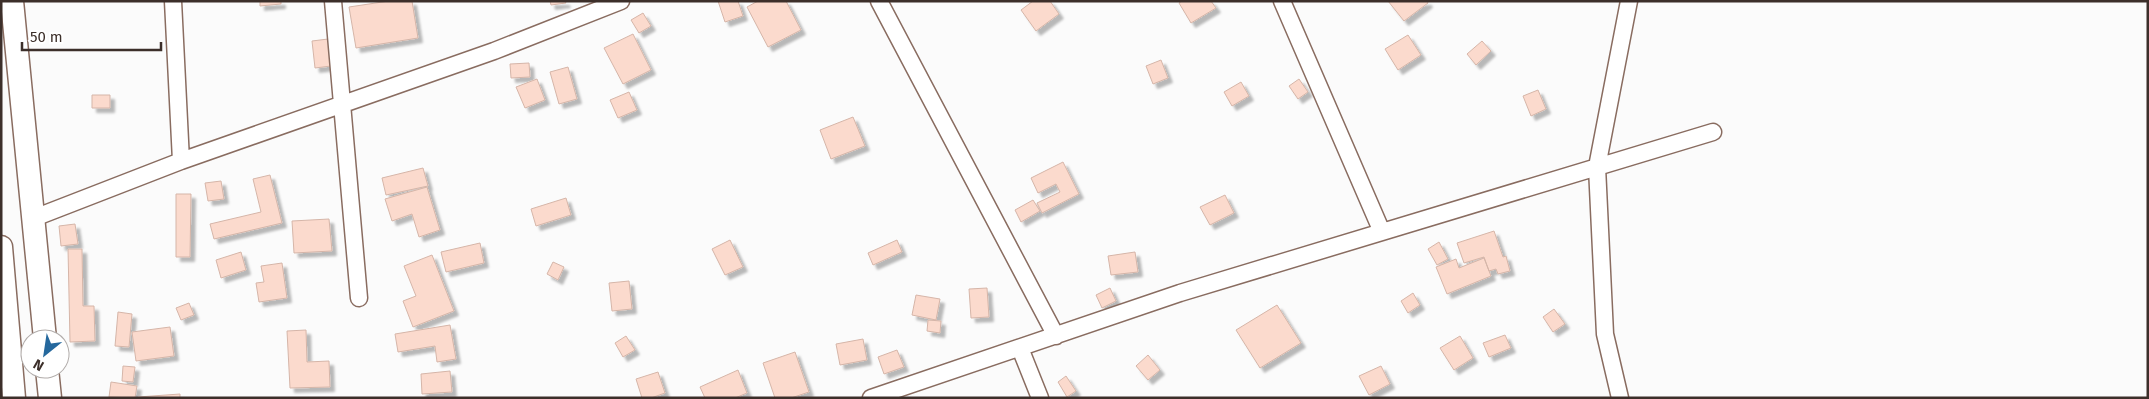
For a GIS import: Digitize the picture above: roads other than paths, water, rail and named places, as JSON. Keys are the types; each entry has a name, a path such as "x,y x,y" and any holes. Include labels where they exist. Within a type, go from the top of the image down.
{"main road":[{"path":"12,1 44,329"},
{"path":"1,247 14,398"},
{"path":"48,379 50,398"}],"street":[{"path":"173,1 181,161"},
{"path":"333,1 359,298"},
{"path":"34,218 181,161 494,51 621,1"},
{"path":"879,1 1056,336"},
{"path":"1282,1 1382,232"},
{"path":"1620,398 1605,334 1597,167 1629,1"},
{"path":"870,398 1180,293 1713,132"},
{"path":"1020,348 1040,398"}]}
